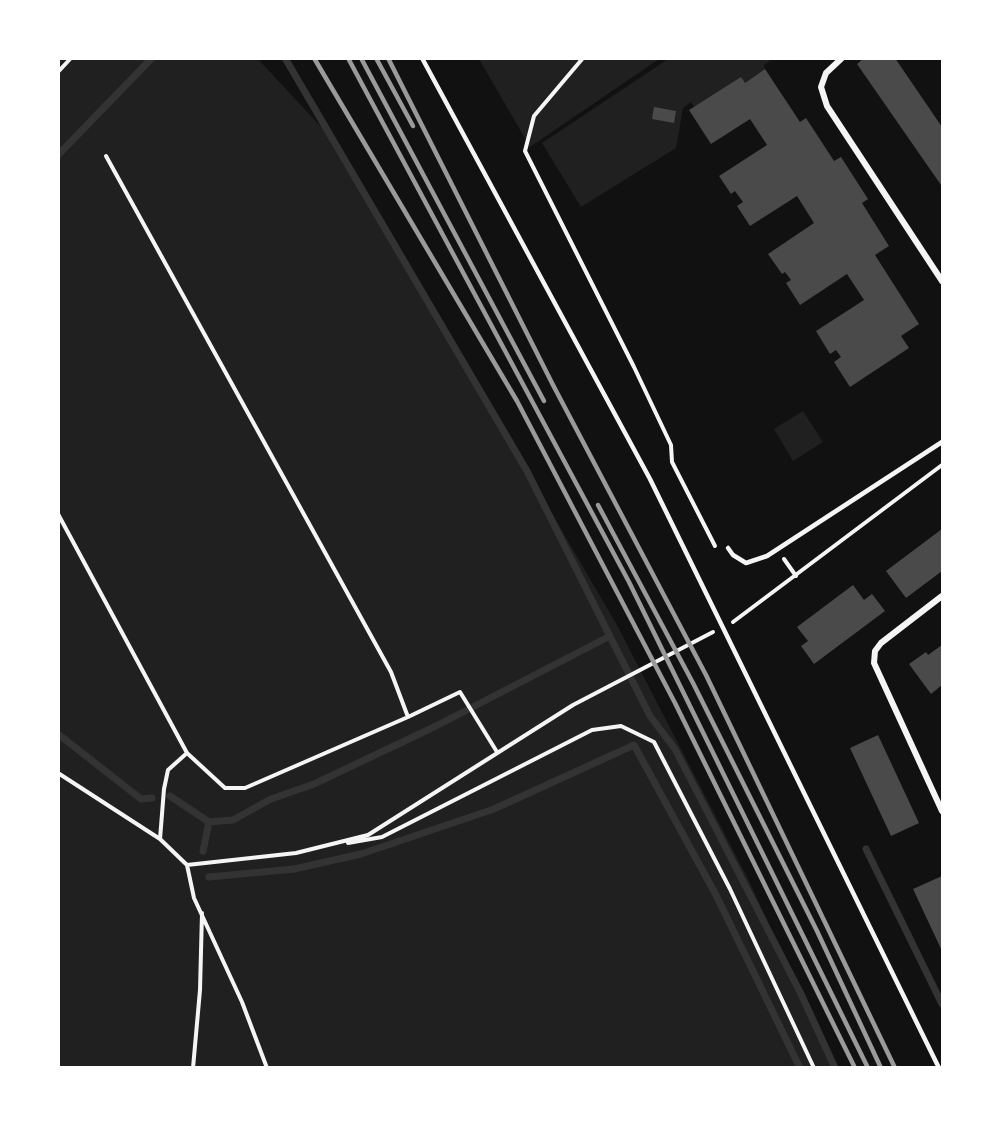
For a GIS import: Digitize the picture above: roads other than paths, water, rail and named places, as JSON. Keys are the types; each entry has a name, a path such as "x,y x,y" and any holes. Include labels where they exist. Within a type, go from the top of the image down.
{"street":[{"path":"842,58 826,73 821,87 827,106 942,281"},
{"path":"942,596 881,643 875,651 874,663 942,811"}],"lane":[{"path":"422,58 650,479 939,1068"},
{"path":"728,548 733,555 746,563 767,556 942,442"}],"waterway":[{"path":"58,155 152,58"},
{"path":"285,58 527,471 650,716 675,749 801,994 835,1068"},
{"path":"170,796 209,822 233,820 271,799 314,784 436,726 610,636"},
{"path":"58,734 141,799 152,798"},
{"path":"209,877 294,869 361,854 494,809 634,745 716,895 800,1068"},
{"path":"203,851 209,822"},
{"path":"866,849 942,1004"}],"railway":[{"path":"314,58 517,401 675,703 855,1068"},
{"path":"348,58 629,582 868,1068"},
{"path":"361,58 544,401"},
{"path":"376,58 413,126"},
{"path":"388,58 553,385 706,675 895,1068"},
{"path":"598,505 693,683 817,931 881,1068"}]}
